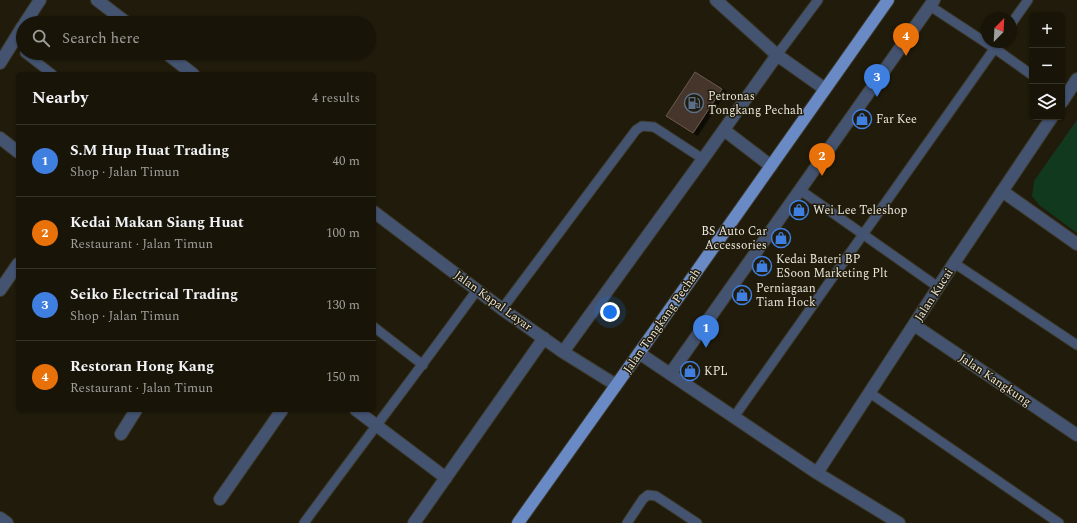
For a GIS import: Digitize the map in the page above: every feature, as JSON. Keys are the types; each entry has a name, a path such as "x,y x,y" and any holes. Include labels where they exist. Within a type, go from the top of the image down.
{"main road":[{"name":"Jalan Tongkang Pechah","path":"518,523 888,0"}],"street":[{"path":"30,16 40,0"},
{"path":"97,0 118,16"},
{"path":"716,0 777,55 825,89"},
{"path":"670,374 800,190 928,2"},
{"path":"0,63 16,38"},
{"path":"563,352 703,160 777,55"},
{"path":"175,60 190,72"},
{"path":"1065,96 1077,79"},
{"name":"Jalan Kucai","path":"817,473 938,287 1050,120"},
{"path":"724,130 771,166"},
{"path":"0,138 16,150"},
{"path":"1002,191 1077,244"},
{"name":"Jalan Kapal Layar","path":"376,214 502,309 563,352 616,385"},
{"path":"0,290 16,267"},
{"name":"Jalan Kangkung","path":"914,325 1077,435"},
{"path":"414,523 544,338"},
{"path":"639,353 817,473 899,523"},
{"path":"121,434 135,412"},
{"path":"220,500 281,412"},
{"path":"359,412 446,478"},
{"path":"0,518 7,523"}],"lane":[{"path":"777,55 818,0"},
{"path":"1017,16 1028,0"},
{"path":"928,2 981,36"},
{"path":"734,417 994,48"},
{"path":"999,48 1029,73"},
{"path":"34,60 49,72"},
{"path":"502,309 636,130 642,126 654,127 703,160"},
{"path":"800,190 938,287"},
{"path":"954,263 1077,345"},
{"path":"304,523 376,425 423,365 477,290"},
{"path":"376,329 423,365"},
{"path":"870,393 1059,523"},
{"path":"627,523 643,499 648,495 656,496 697,523"}],"green space":[{"path":"1077,120 1077,233 1039,205 1032,196 1034,181"}],"building":[{"name":"Petronas Tongkang Pechah","path":"695,72 722,89 693,133 666,116"}],"place":[{"name":"Restoran Hong Kang","path":"906,56"},
{"name":"Seiko Electrical Trading","path":"877,97"},
{"name":"Petronas Tongkang Pechah","path":"694,103"},
{"name":"Far Kee","path":"862,119"},
{"name":"Kedai Makan Siang Huat","path":"822,176"},
{"name":"Wei Lee Teleshop","path":"799,210"},
{"name":"BS Auto Car Accessories","path":"781,238"},
{"name":"Kedai Bateri BP ESoon Marketing Plt","path":"762,266"},
{"name":"Perniagaan Tiam Hock","path":"742,295"},
{"name":"S.M Hup Huat Trading","path":"706,348"},
{"name":"KPL","path":"690,371"}]}
